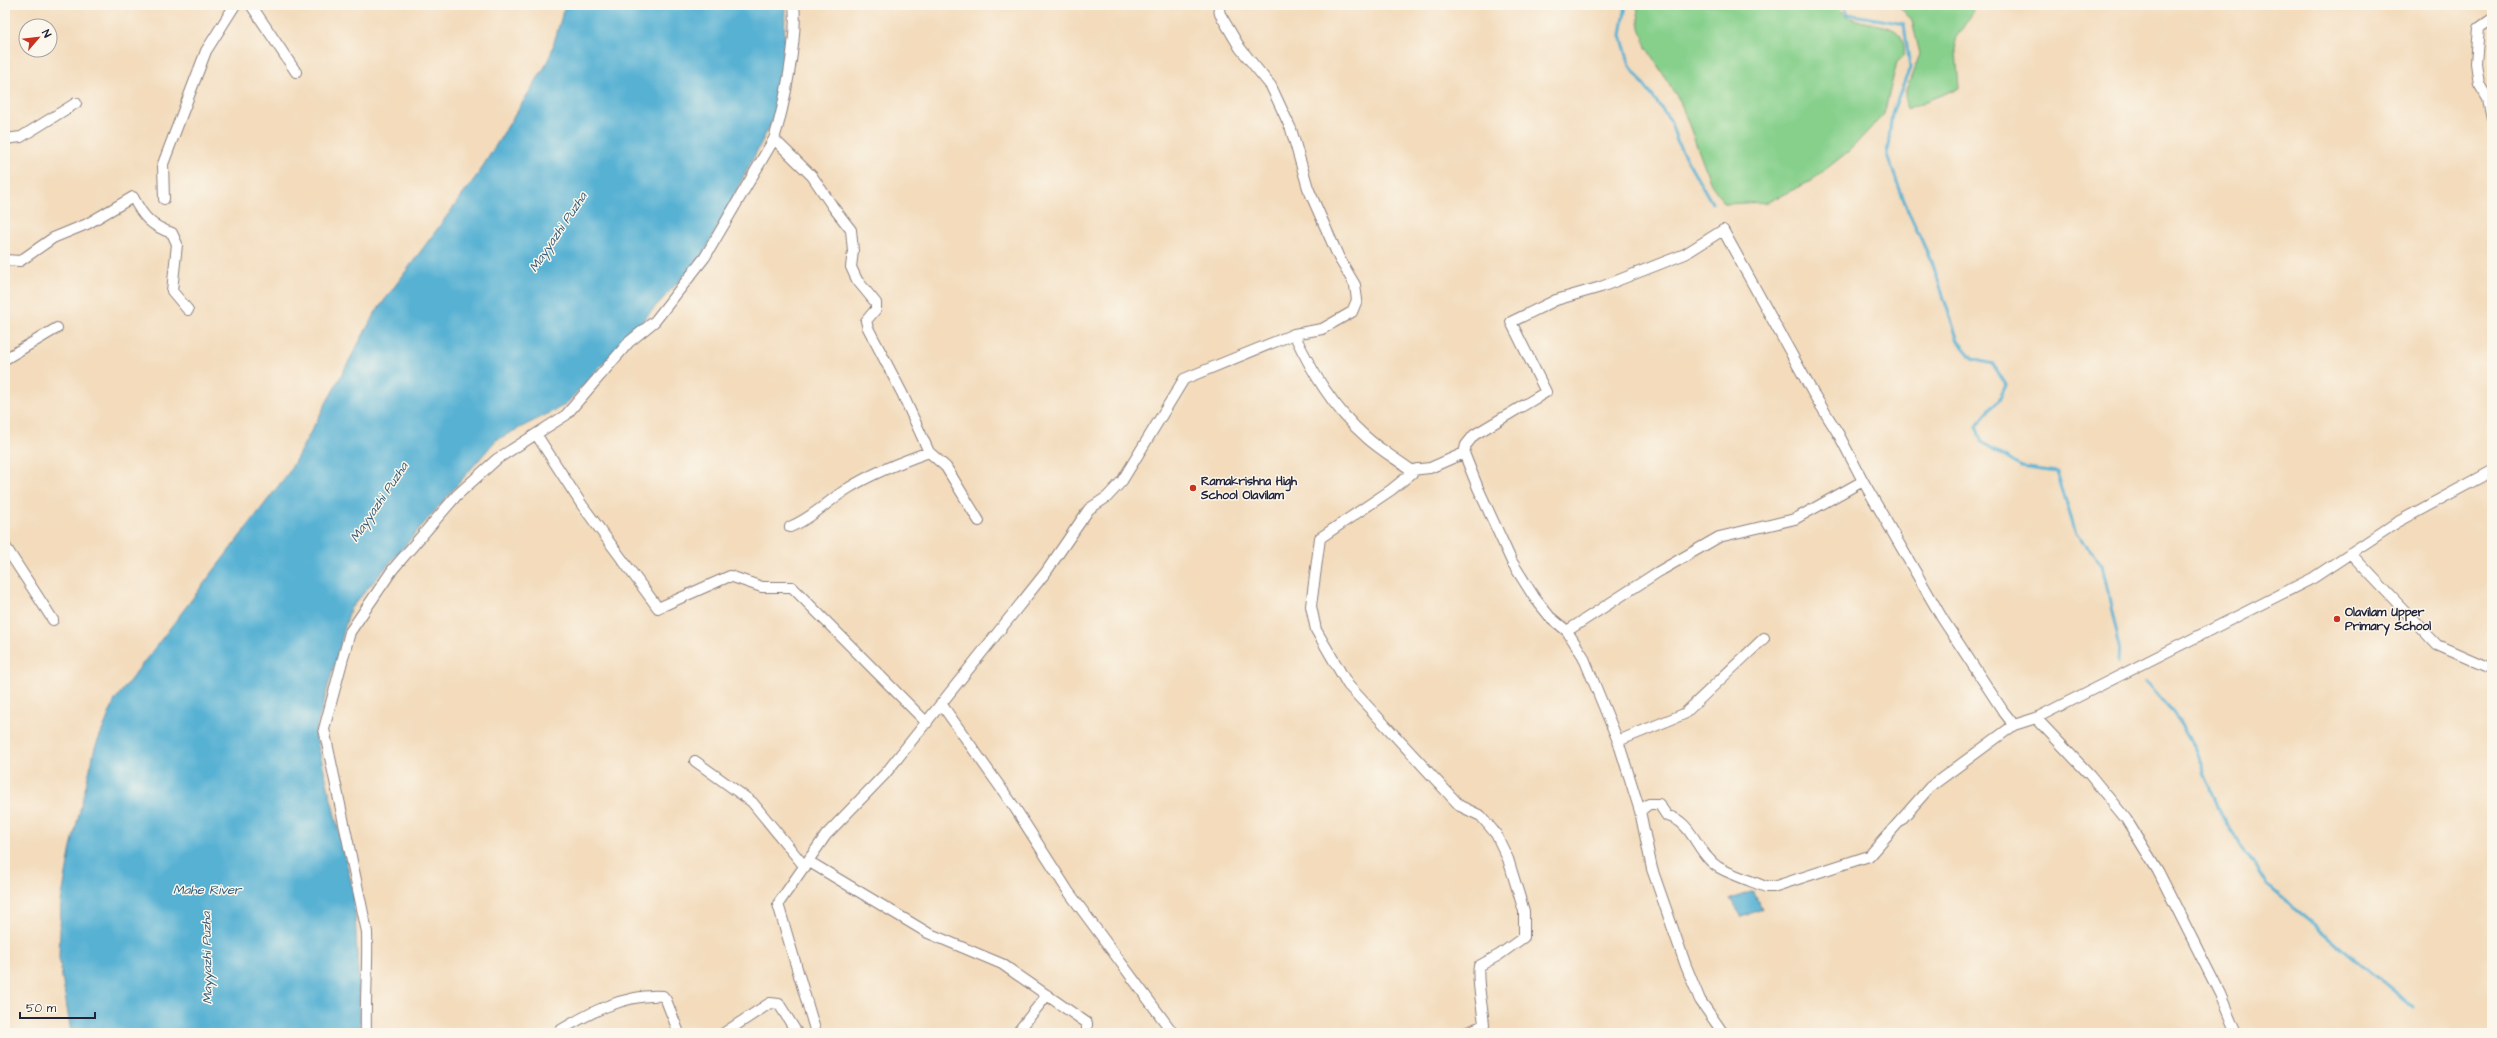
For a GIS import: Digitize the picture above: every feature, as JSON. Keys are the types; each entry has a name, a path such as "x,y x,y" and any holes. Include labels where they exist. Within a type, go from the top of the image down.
{"street":[{"path":"164,199 163,164 206,51 234,5"},
{"path":"251,5 296,72"},
{"path":"366,1033 365,1006 368,965 367,932 324,729 350,632 393,569 457,495 497,459 566,415 629,342 655,321 705,257 774,139 781,118 791,51 795,14 794,5"},
{"path":"816,1033 778,904 826,835 886,774 942,705 1046,572 1089,509 1107,497 1122,481 1184,379 1294,334 1322,329 1352,312 1357,300 1355,285 1339,258 1308,188 1291,128 1271,86 1240,48 1220,14 1218,5"},
{"path":"2492,19 2480,28 2476,63 2479,84 2488,99 2492,118"},
{"path":"5,139 21,137 76,103"},
{"path":"774,139 812,176 833,208 852,230 853,251 851,267 857,280 876,303 876,309 866,321 868,328 902,393 929,452 946,467 980,521"},
{"path":"5,260 20,260 53,238 87,224 133,197 140,210 155,228 172,233 177,244 172,291 188,310"},
{"path":"1723,1033 1700,1000 1686,966 1652,869 1640,811 1618,741 1583,656 1567,630 1546,612 1512,562 1478,488 1464,453 1466,445 1474,435 1546,392 1511,322 1556,300 1601,287 1685,254 1723,230 1813,393 1839,435 1863,481 1942,618 1970,657 1986,687 2014,725"},
{"path":"5,359 58,328"},
{"path":"1294,334 1311,369 1328,396 1346,417 1366,438 1411,470 1430,468 1464,453"},
{"path":"536,434 582,505 658,608 730,576 762,586 792,587 927,723"},
{"path":"790,527 804,521 849,488 891,466 929,452"},
{"path":"1417,469 1391,490 1320,538 1311,606 1316,630 1348,685 1460,806 1481,816 1496,834 1508,859 1524,911 1524,937 1499,955 1479,966 1476,975 1482,996 1484,1025 1465,1033"},
{"path":"1640,811 1650,804 1658,804 1667,816 1675,817 1681,822 1703,853 1718,866 1766,887 1773,887 1869,856 1930,787 2014,725 2036,718 2313,578 2396,523 2492,471"},
{"path":"1567,630 1658,572 1719,537 1795,520 1863,481"},
{"path":"5,546 53,620"},
{"path":"2350,553 2437,645 2492,668"},
{"path":"1618,741 1684,714 1764,638"},
{"path":"942,705 1015,808 1068,891 1172,1033"},
{"path":"2036,718 2090,775 2126,820 2158,871 2220,994 2236,1033"},
{"path":"696,761 752,802 806,864 928,933 1002,964 1087,1023 1087,1033"},
{"path":"556,1033 585,1016 611,1005 654,995 663,996 666,1000 679,1033"},
{"path":"1017,1033 1047,995"},
{"path":"724,1033 759,1010 775,1003 779,1004 797,1033"}],"green space":[{"path":"1637,5 1837,5 1845,14 1856,20 1890,28 1898,33 1903,42 1904,56 1897,62 1884,114 1850,150 1811,181 1768,202 1725,204 1711,184 1680,101 1646,47 1640,27"},
{"path":"1893,5 1974,5 1974,11 1955,39 1959,88 1906,109 1906,90 1920,54 1912,21 1900,7"}],"water":[{"name":"Mahe River","path":"565,5 785,5 784,59 776,114 703,255 565,405 496,440 350,609 315,733 354,894 361,1033 71,1033 59,958 61,902 71,847 95,748 115,700 289,472 375,313 478,174 549,60"},
{"path":"1754,891 1761,909 1742,917 1730,899"}],"waterway":[{"path":"1626,5 1621,35 1630,66 1670,120 1678,144 1712,203"},
{"path":"1844,5 1848,14 1904,24 1910,68 1892,113 1887,155 1908,211 1933,265 1958,341 1973,359 1993,364 2006,385 2000,398 1976,426 1982,442 2021,467 2057,472 2076,534 2102,565 2119,643 2118,663"},
{"path":"2146,681 2174,713 2195,749 2222,816 2267,885 2413,1007"}],"place":[{"name":"Ramakrishna High School Olavilam","path":"1193,488"},
{"name":"Olavilam Upper Primary School","path":"2337,619"}],"water label":[{"name":"Mayyazhi Puzha","path":"558,232"},
{"name":"Mayyazhi Puzha","path":"379,502"},
{"name":"Mayyazhi Puzha","path":"207,958"}]}
